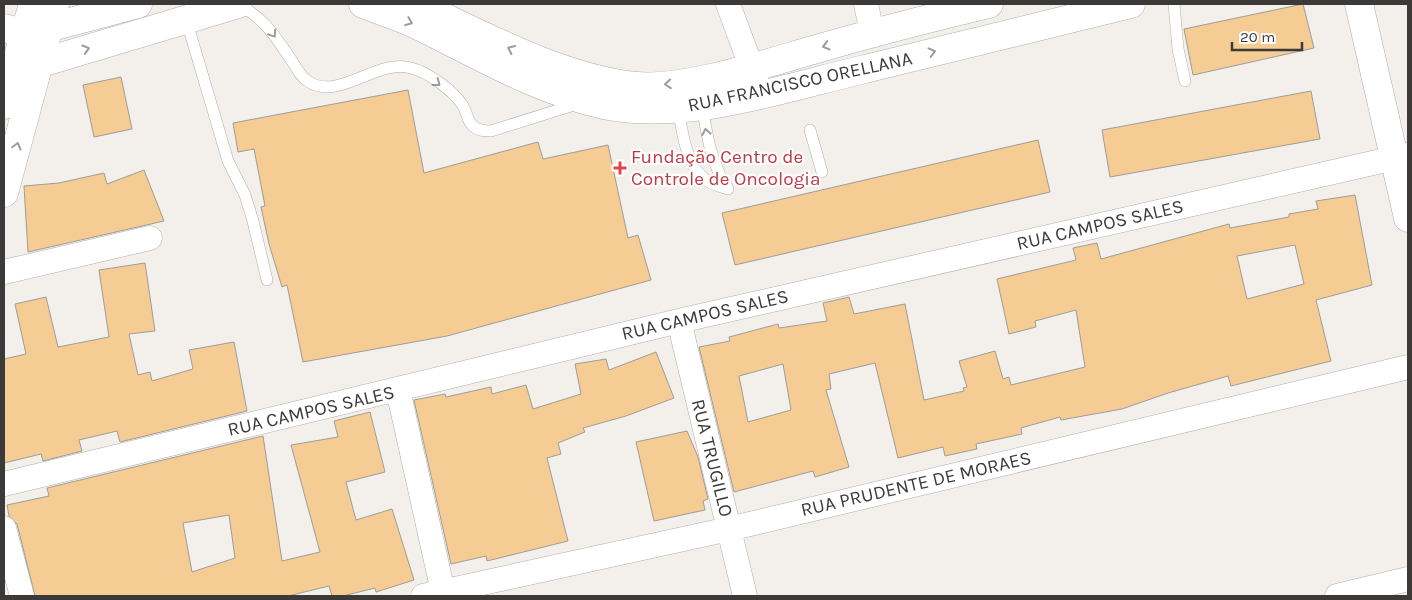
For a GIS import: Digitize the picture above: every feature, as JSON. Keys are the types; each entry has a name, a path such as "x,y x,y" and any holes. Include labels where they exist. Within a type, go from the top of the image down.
{"street":[{"path":"4,105 33,23 33,4"},
{"path":"33,23 138,4"},
{"path":"19,67 237,4"},
{"name":"RUA FRANCISCO ORELLANA","path":"363,4 421,26 520,77 561,93 588,100 638,97 681,83 751,67 872,33 989,4"},
{"name":"RUA FRANCISCO ORELLANA","path":"417,4 518,52 601,81 638,97 690,107 761,94 1131,4"},
{"path":"728,4 761,94"},
{"path":"866,4 872,33"},
{"path":"1359,4 1401,157 1408,218"},
{"path":"4,193 19,67"},
{"name":"RUA CAMPOS SALES","path":"4,484 398,390 679,320 1401,157"},
{"path":"4,272 150,238"},
{"name":"RUA TRUGILLO","path":"679,320 745,596"},
{"name":"RUA PRUDENTE DE MORAES","path":"433,594 729,529 1408,367"},
{"path":"398,390 433,594"},
{"path":"4,528 22,596"},
{"path":"1337,596 1408,579"}],"lane":[{"path":"237,4 254,13 267,25 308,82 328,87 390,67 413,68 424,73 452,94 464,107 469,122 474,128 481,130 491,131 588,100"},
{"path":"1174,4 1178,49 1185,81"},
{"path":"186,20 228,160 245,195 267,280"},
{"path":"690,107 718,175 728,189 707,182 695,169 688,153 690,107"},
{"path":"810,130 822,172"}],"building":[{"path":"1303,4 1314,48 1193,75 1184,29"},
{"path":"121,77 132,129 94,137 83,85"},
{"path":"408,90 424,173 538,142 543,159 608,145 628,238 638,235 651,280 447,336 303,362 287,285 282,287 269,244 261,207 265,206 254,149 238,152 233,123"},
{"path":"1311,91 1320,139 1110,177 1102,130"},
{"path":"1038,140 1050,192 735,265 722,213"},
{"path":"144,170 164,221 28,252 24,186 59,183 104,173 107,184"},
{"path":"1355,195 1372,285 1316,300 1331,361 1231,386 1228,376 1168,393 1122,409 1061,420 1060,417 1021,428 1022,434 976,444 977,449 945,456 943,447 898,458 875,363 829,374 831,389 826,390 849,467 815,477 813,471 734,492 699,347 730,341 729,337 778,324 779,328 827,321 823,303 849,297 854,314 905,304 924,400 964,391 963,388 967,387 959,361 995,351 1003,379 1009,377 1011,385 1085,367 1076,310 1035,321 1036,327 1009,334 997,279 1076,260 1073,248 1097,243 1101,259 1229,224 1230,228 1289,217 1289,214 1318,209 1316,201","holes":["1295,245 1304,284 1247,299 1237,256","783,364 791,410 748,422 739,376"]},
{"path":"145,263 155,331 129,334 138,375 150,372 152,381 193,369 189,350 234,342 247,411 120,442 117,431 79,440 82,451 43,461 41,454 4,463 4,359 26,354 15,304 46,297 58,347 109,337 99,270"},
{"path":"656,352 674,398 626,416 583,428 585,432 558,443 561,454 547,458 568,541 487,561 486,556 451,564 414,400 445,394 446,397 491,387 492,394 526,385 533,409 581,394 575,364 606,359 609,370"},
{"path":"370,412 385,472 346,482 356,520 392,509 414,580 376,592 375,588 343,596 332,596 329,586 288,596 35,596 17,524 9,516 7,505 49,496 47,488 263,436 282,561 320,552 291,445 338,437 334,421","holes":["229,515 235,558 192,572 183,523"]},
{"path":"687,431 698,457 708,499 703,501 705,510 654,521 636,442"}],"place":[{"name":"Fundação Centro de Controle de Oncologia","path":"620,168"}]}
